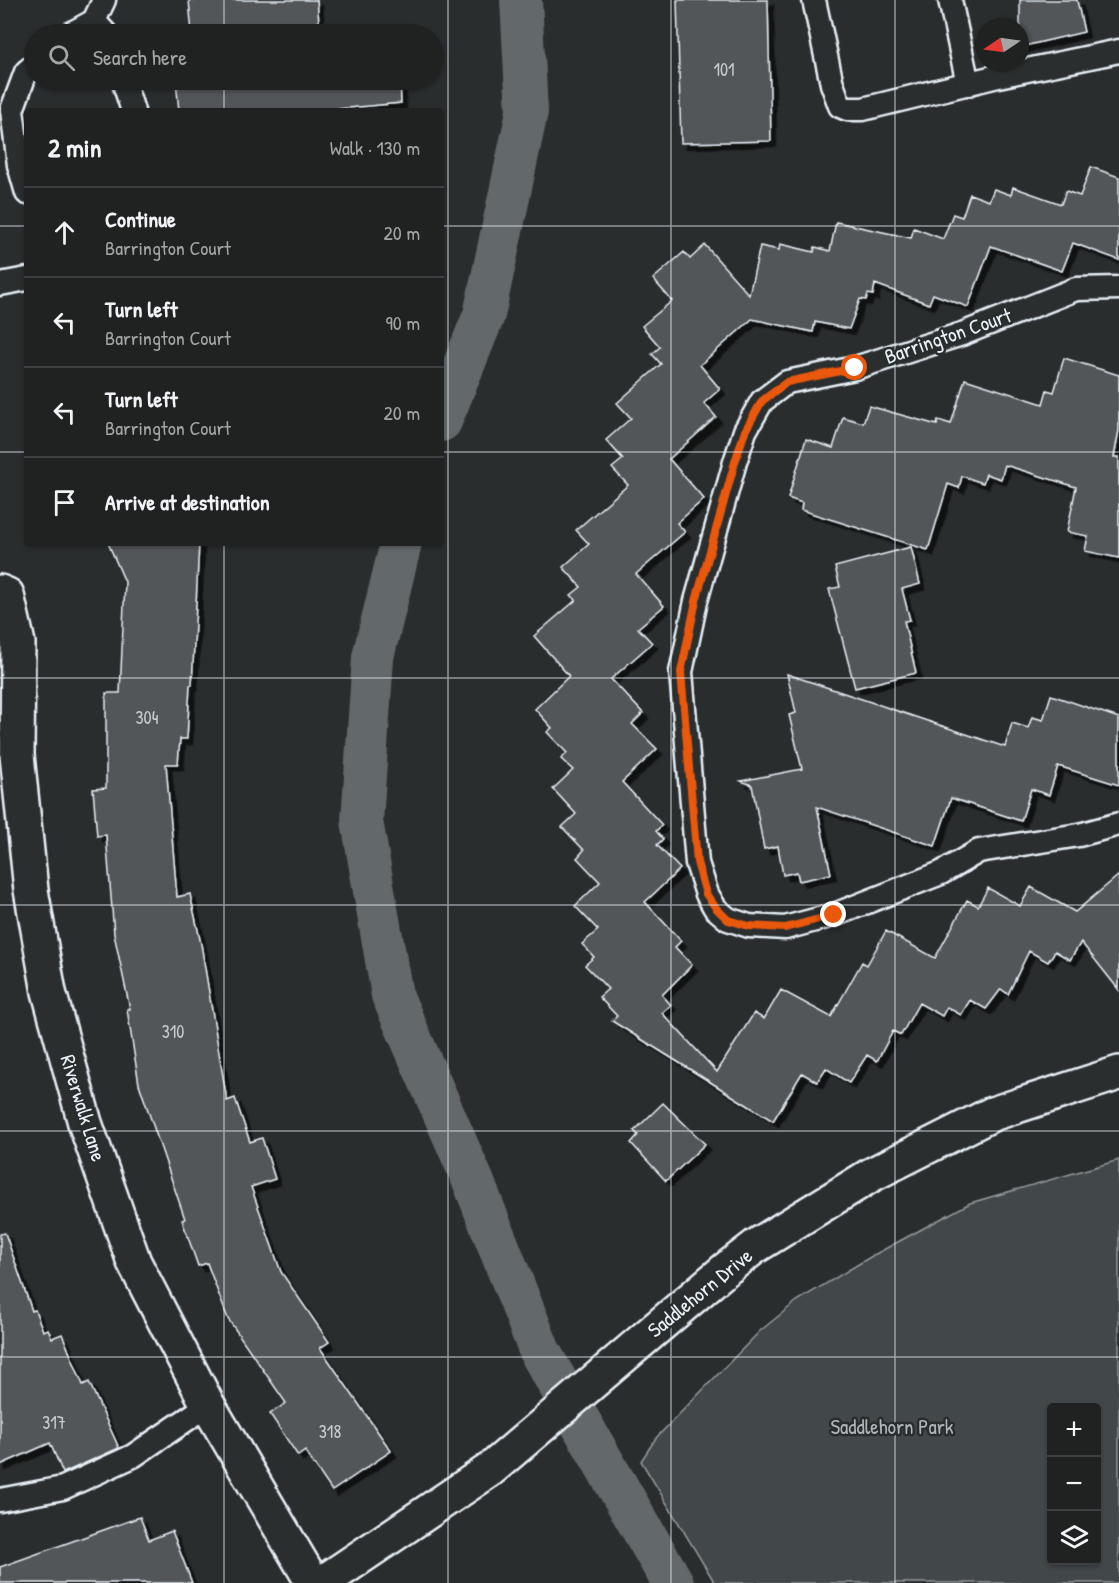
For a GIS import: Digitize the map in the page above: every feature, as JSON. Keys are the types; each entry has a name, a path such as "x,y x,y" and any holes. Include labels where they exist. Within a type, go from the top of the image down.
{"street":[{"name":"Riverwalk Lane","path":"0,592 7,595 18,643 17,754 31,890 49,992 85,1123 134,1262 208,1404 313,1583"},
{"name":"Saddlehorn Drive","path":"322,1583 491,1469 666,1319 756,1246 871,1175 993,1114 1119,1073"}],"lane":[{"path":"101,24 104,0"},
{"path":"814,0 832,84 840,106 847,109 863,109 1119,51"},
{"path":"950,0 968,84"},
{"path":"24,77 12,110 19,165 24,182"},
{"path":"126,90 132,108"},
{"path":"0,284 24,280"},
{"name":"Barrington Court","path":"1119,288 1076,289 944,340 855,368 787,382 762,401 745,431 735,462 696,601 681,672 697,862 706,894 728,920 749,926 785,928 845,911 941,873 979,851 1079,835 1119,824"},
{"path":"0,1500 63,1488 133,1456 208,1404"}],"green space":[{"name":"Saddlehorn Park","path":"1119,1160 1119,1583 715,1583 641,1461 656,1438 760,1331 797,1301 872,1256 970,1203"}],"building":[{"path":"189,0 317,0 319,24 191,24"},
{"path":"677,0 768,0 771,141 681,143"},
{"path":"1020,0 1077,0 1084,32 1029,45 1029,18 1020,18"},
{"path":"177,90 400,90 401,103 348,108 179,108"},
{"path":"1091,167 1119,177 1119,260 1073,243 1062,271 991,246 968,307 933,294 929,304 875,284 873,295 868,294 866,300 860,299 849,329 815,322 813,332 752,319 700,365 720,389 704,403 716,417 669,459 704,499 677,523 685,532 636,574 664,606 638,628 652,643 611,679 643,713 632,724 657,749 622,782 662,825 656,831 663,839 657,845 680,869 645,902 681,941 675,947 692,965 662,995 671,1005 662,1013 717,1072 754,1013 764,1019 781,990 831,1017 862,962 867,965 886,931 935,958 967,900 978,906 988,888 1020,906 1031,887 1075,912 1119,875 1119,990 1081,942 1070,960 1055,951 1048,962 1029,951 1008,994 1001,989 986,1009 970,1000 961,1015 947,1007 942,1016 919,1003 901,1035 893,1031 877,1061 867,1055 849,1083 826,1068 817,1082 802,1073 773,1121 612,1021 617,1016 599,997 608,989 585,965 594,957 582,944 598,930 575,906 600,882 577,858 584,850 562,827 576,814 553,789 573,770 561,759 567,753 547,732 552,728 535,709 569,676 534,636 576,600 571,595 581,587 563,567 589,544 576,530 628,485 612,468 623,459 606,440 631,418 617,403 661,364 652,354 660,347 642,326 672,301 653,279 684,252 690,259 705,245 749,295 760,246 779,250 780,244 814,252 815,247 830,251 836,222 911,238 914,228 943,239 953,214 962,217 970,194 989,201 994,189 1011,195 1013,187 1061,204 1066,191 1080,196"},
{"path":"1064,358 1119,375 1119,430 1114,457 1119,457 1119,558 1085,551 1088,536 1067,532 1076,487 1005,465 1001,479 986,474 983,483 962,476 959,488 948,484 928,550 801,510 802,503 788,498 806,439 833,448 843,417 863,423 869,406 937,425 938,420 951,424 965,379 1043,404 1047,390 1054,392"},
{"path":"109,546 199,546 187,739 180,739 178,764 166,764 177,897 190,894 201,944 227,1101 235,1098 250,1142 262,1138 275,1179 251,1187 281,1272 329,1342 320,1348 391,1451 332,1491 305,1451 298,1456 270,1414 286,1403 228,1319 207,1263 198,1266 182,1220 185,1219 139,1084 127,1009 130,1009 114,934 106,835 97,836 93,789 106,788 106,693 120,693 125,582"},
{"path":"911,547 920,584 902,589 910,620 904,621 916,673 855,688 829,589 840,587 835,567"},
{"path":"787,674 1005,747 1012,723 1028,728 1032,717 1043,720 1051,695 1119,718 1119,785 1058,766 1049,795 1031,789 1021,821 951,798 935,846 817,807 831,874 799,881 797,872 783,875 778,846 764,849 752,785 741,781 802,769 789,715 796,713"},
{"path":"663,1103 705,1144 666,1181 631,1143 638,1135 634,1131"},
{"path":"5,1233 32,1311 35,1310 43,1331 48,1329 52,1338 62,1334 83,1385 89,1382 119,1448 63,1473 50,1443 0,1465 0,1234"},
{"path":"140,1517 149,1540 172,1531 192,1583 0,1583 0,1567"}],"waterway":[{"path":"444,414 484,315 527,112 521,0"},
{"path":"400,546 373,657 362,821 392,995 474,1183 540,1352 673,1583"}],"route":[{"path":"834,915 785,928 749,926 728,920 706,894 697,862 681,672 696,601 735,462 745,431 762,401 787,382 855,368"}]}
